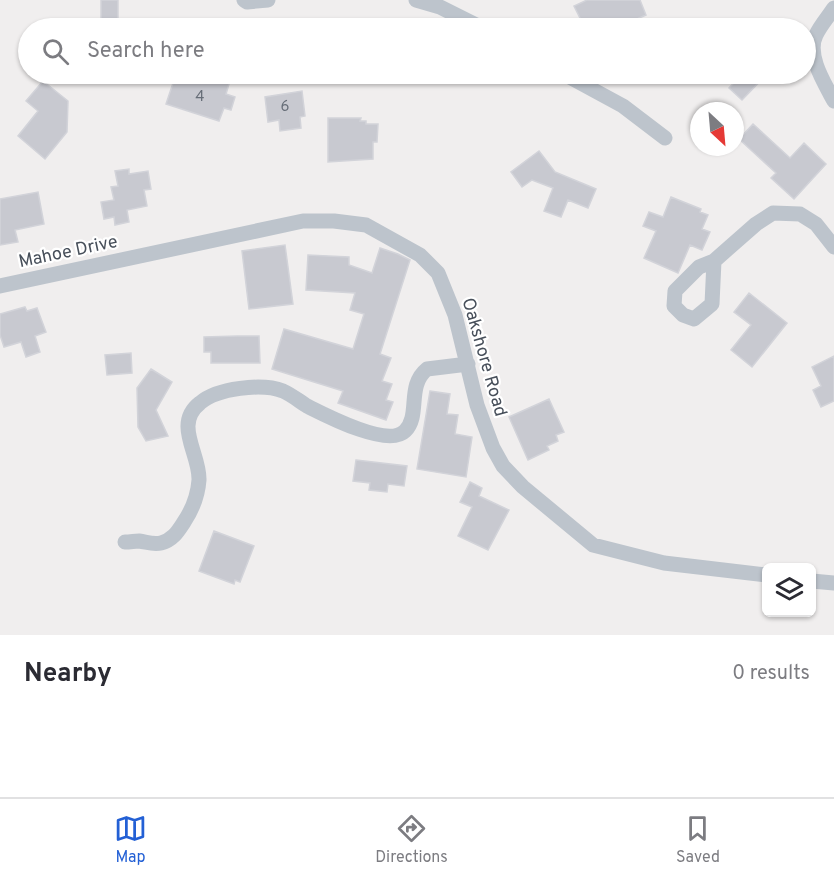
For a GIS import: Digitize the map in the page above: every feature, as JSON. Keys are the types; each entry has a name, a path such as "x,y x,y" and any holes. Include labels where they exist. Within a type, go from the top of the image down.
{"street":[{"path":"244,0 247,2 268,0"},
{"path":"416,0 440,7 462,18"},
{"path":"816,34 834,7 831,0"},
{"path":"816,61 834,101"},
{"path":"582,84 622,106 665,138"},
{"path":"714,261 756,224 773,213 800,213 816,224 834,247"},
{"name":"Oakshore Road","path":"144,255 303,221 334,221 366,225 420,255 438,273 455,315 477,405 493,448 503,466 523,487 593,546 664,563 762,575"},
{"name":"Mahoe Drive","path":"0,286 144,255"},
{"path":"125,542 163,543 173,538 192,509 199,482 198,467 191,450 188,433 189,416 200,403 232,389 282,391 307,406 347,424 379,435 393,437 405,432 411,420 417,380 422,373 428,369 468,364"},
{"path":"816,581 834,583"}],"building":[{"path":"101,0 118,0 118,18 101,18"},
{"path":"587,0 640,0 646,15 639,18 580,18 574,6"},
{"path":"40,84 47,84 68,101 67,132 45,159 18,136 38,111 26,101"},
{"path":"173,84 229,84 226,94 235,97 231,110 224,108 219,121 166,104"},
{"path":"733,84 757,84 742,100 729,88"},
{"path":"302,91 305,116 300,117 301,128 280,131 279,120 268,122 265,97"},
{"path":"328,118 361,118 360,121 366,121 366,124 378,124 377,142 373,142 373,159 328,162"},
{"path":"753,124 790,158 804,143 826,164 794,199 771,178 776,173 744,144 744,134"},
{"path":"539,151 555,172 596,189 588,208 568,200 561,217 544,211 553,188 532,180 522,187 511,172"},
{"path":"129,169 129,174 148,171 151,189 144,190 147,206 127,210 129,222 115,225 114,217 104,219 101,202 114,200 111,187 118,186 115,171"},
{"path":"38,192 44,224 15,230 18,242 0,245 0,199"},
{"path":"671,197 701,209 700,212 708,215 702,229 710,232 702,250 690,245 678,273 644,258 656,231 643,226 649,212 663,217"},
{"path":"285,245 293,304 249,309 242,251"},
{"path":"380,248 410,260 380,354 391,358 382,381 392,384 386,400 393,402 386,420 338,403 343,391 272,369 284,329 353,349 364,314 350,310 355,293 306,290 308,255 349,257 349,265 372,273"},
{"path":"749,293 787,323 752,367 731,350 751,325 734,312"},
{"path":"25,307 27,311 37,308 46,332 35,336 40,352 26,357 21,342 4,347 0,335 0,314"},
{"path":"259,336 260,363 211,363 211,352 204,352 204,337"},
{"path":"131,353 132,373 107,375 105,355"},
{"path":"834,356 834,401 821,407 813,390 821,386 812,367"},
{"path":"151,369 172,382 156,410 168,436 146,441 138,427 137,388"},
{"path":"430,391 450,394 447,414 458,415 455,434 472,437 466,477 417,469"},
{"path":"549,399 564,432 556,435 558,441 547,446 549,450 528,460 509,417"},
{"path":"356,460 407,466 404,486 388,484 387,492 369,490 370,483 353,481"},
{"path":"470,482 482,488 479,496 509,510 488,550 458,536 472,507 460,502"},
{"path":"214,531 254,546 240,582 235,580 234,584 199,571"}]}
